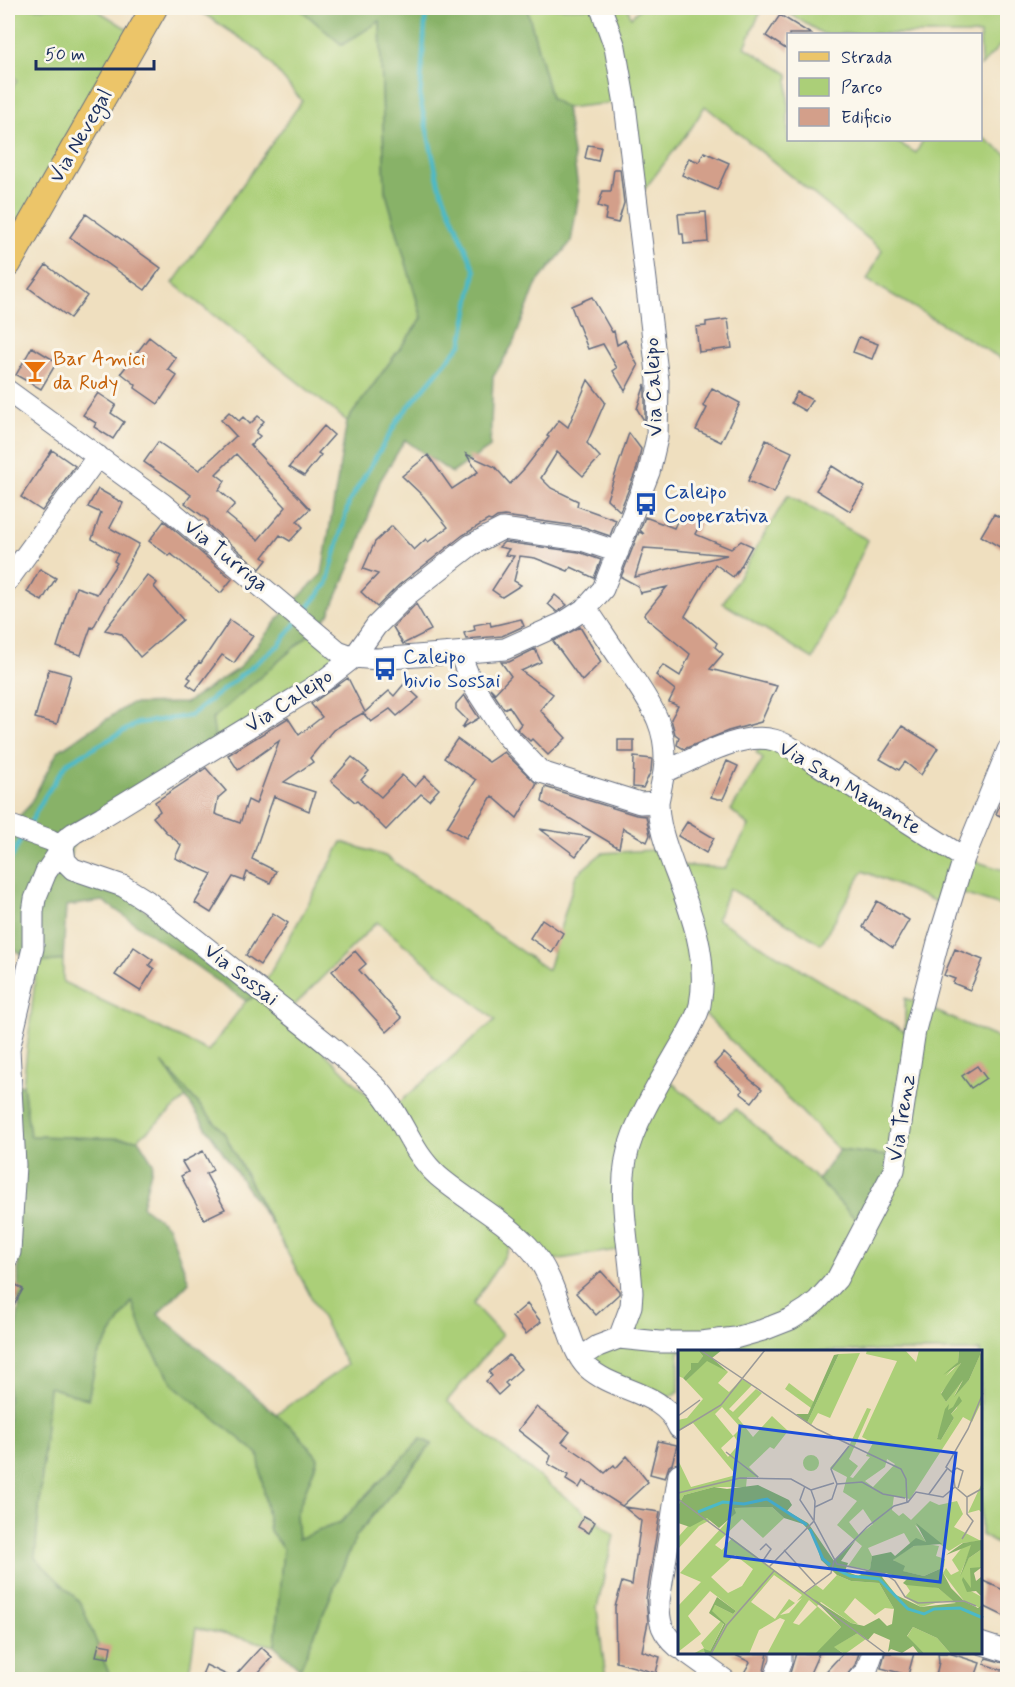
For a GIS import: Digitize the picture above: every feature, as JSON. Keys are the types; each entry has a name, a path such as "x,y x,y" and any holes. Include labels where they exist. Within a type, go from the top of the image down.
{"main road":[{"name":"Via Nevegal","path":"8,264 154,8"}],"street":[{"name":"Via Caleipo","path":"57,843 322,682 354,657 378,659 505,649 563,623 586,608 603,589 649,472 657,438 658,381 625,104 615,47 602,8"},
{"name":"Via Turriga","path":"8,391 163,504 338,651 354,657"},
{"path":"8,580 98,456"},
{"path":"354,657 376,626 407,595 471,545 502,529 582,540 618,552"},
{"path":"586,608 656,712 664,737 664,772 658,802 660,823 697,930 702,963 701,991 696,1017 640,1120 627,1156 624,1191 632,1293 631,1306 620,1338"},
{"path":"460,654 471,682 505,734 541,772 640,802 658,802"},
{"name":"Via San Mamante","path":"664,772 735,742 757,738 771,739 781,742 806,757 964,858"},
{"name":"Via Trenz","path":"580,1358 589,1351 620,1338 681,1343 719,1340 749,1334 791,1319 817,1301 837,1279 894,1170 915,1030 938,942 964,858 1008,750"},
{"path":"8,1257 15,1165 9,1049 33,948 33,912 38,888 57,843 10,826"},
{"name":"Via Sossai","path":"57,843 65,861 73,869 123,886 147,901 297,1020 377,1089 392,1108 414,1149 438,1176 514,1232 541,1262 580,1358 587,1366 604,1378 660,1403 674,1417 678,1426"},
{"path":"678,1486 675,1522 659,1601 662,1630 678,1647"},
{"path":"982,1643 1008,1652"},
{"path":"687,1654 725,1680"},
{"path":"774,1680 781,1661 781,1654"}],"green space":[{"path":"8,8 94,8 145,40 8,277 8,95 17,80 8,70"},
{"path":"195,8 299,8 342,44 380,20 385,190 422,318 347,421 173,283 302,101 260,51"},
{"path":"299,8 527,8 551,98 566,108 579,194 571,242 537,283 513,344 493,377 490,447 452,473 405,440 380,481 358,548 329,614 311,633 212,719 216,743 76,829 68,872 112,885 258,995 246,1001 103,901 66,906 63,960 37,963 8,946 8,828 29,806 58,751 130,704 186,703 239,668 282,614 322,574 347,421 422,318 385,190 380,21 342,45"},
{"path":"527,8 628,8 631,17 640,8 762,8 745,47 787,73 787,141 896,141 916,153 922,141 982,141 982,137 1007,155 1007,362 867,280 882,250 705,106 692,127 644,190 628,101 566,108 551,98"},
{"path":"780,8 874,8 877,10 880,8 1007,8 1007,38 982,65 982,33 821,33"},
{"path":"788,495 868,540 813,659 723,603"},
{"path":"311,633 345,659 216,743 212,719"},
{"path":"779,732 964,858 1007,871 1007,908 954,891 946,906 863,871 821,944 729,888 717,919 905,1032 905,998 1007,1042 1007,1549 982,1536 982,1350 678,1350 678,1392 664,1400 610,1374 582,1352 614,1346 625,1302 623,1249 535,1263 514,1242 473,1304 502,1335 447,1401 492,1440 614,1535 597,1608 606,1679 290,1679 300,1669 356,1536 432,1444 421,1439 341,1522 298,1540 296,1515 318,1458 295,1430 276,1414 347,1365 224,1133 166,1067 186,1098 138,1139 30,1136 23,1085 37,963 63,960 63,982 208,1051 246,1001 258,995 342,842 385,856 548,970 576,875 602,853 668,849 671,865 725,868 749,826 731,810 763,759 756,752","holes":["377,922 495,1020 386,1114 286,1014","704,1013 839,1150 905,1158 869,1233 818,1180 736,1109 720,1121 667,1079"]},
{"path":"162,1062 224,1133 272,1225"},
{"path":"8,1083 23,1085 30,1136 138,1139 153,1163 142,1206 168,1226 189,1282 158,1314 295,1430 318,1458 296,1515 298,1539 341,1522 421,1439 432,1444 356,1536 300,1669 275,1646 283,1548 270,1531 258,1454 175,1386 146,1340 132,1301 97,1357 88,1399 49,1387 35,1558 81,1603 111,1679 8,1679 8,1370 19,1309"},
{"path":"839,1150 906,1158 869,1233 818,1180"},
{"path":"132,1301 146,1340 175,1386 259,1454 270,1531 283,1548 275,1646 196,1628 188,1679 111,1679 80,1603 35,1558 49,1386 88,1399 97,1357"}],"building":[{"path":"780,15 809,33 787,33 787,50 766,36"},
{"path":"588,145 601,147 598,161 585,158"},
{"path":"704,152 729,163 717,190 682,175 689,158 699,162"},
{"path":"614,169 620,169 624,203 618,223 605,220 607,209 598,206 603,191 611,191"},
{"path":"706,212 708,242 684,244 683,234 680,234 678,214"},
{"path":"86,214 161,268 145,290 70,237"},
{"path":"46,265 87,296 70,318 29,288"},
{"path":"592,297 612,332 614,331 617,345 625,340 638,366 625,391 613,371 617,368 603,344 588,349 571,306"},
{"path":"728,319 732,348 699,352 696,327 706,326 706,322"},
{"path":"149,337 176,358 168,369 177,376 158,404 135,388 136,385 121,373"},
{"path":"859,337 878,344 872,359 853,352"},
{"path":"32,347 57,362 41,389 16,375"},
{"path":"588,380 605,402 587,443 600,457 583,476 557,452 541,478 551,488 578,501 577,506 616,520 610,536 584,527 497,517 463,535 399,585 377,607 361,592 378,574 363,569 375,542 392,526 414,550 426,539 428,542 448,527 424,497 402,476 428,455 452,489 478,472 466,454 495,467 510,484 549,437 547,436 559,420 568,427"},
{"path":"645,384 645,422 637,409"},
{"path":"712,388 740,403 721,442 696,430 707,408 703,406"},
{"path":"797,392 812,400 805,411 791,403"},
{"path":"98,393 116,405 111,413 124,422 113,439 94,427 96,423 83,415"},
{"path":"229,412 239,421 243,417 250,424 258,416 264,421 256,433 260,436 251,445 249,444 310,509 297,521 303,527 290,541 280,535 263,557 267,560 260,569 208,525 208,520 185,503 191,495 144,462 158,442 199,470 236,436 221,420","holes":["236,454 286,507 258,540 226,514 235,504 219,490 225,481 216,474"]},
{"path":"324,426 334,435 318,453 321,455 304,476 289,467"},
{"path":"629,433 641,449 637,468 620,511 607,499"},
{"path":"766,440 792,452 774,493 748,481"},
{"path":"52,450 75,466 42,511 21,497"},
{"path":"832,466 865,487 850,511 816,490"},
{"path":"98,489 123,503 110,528 139,544 93,628 91,627 81,655 57,647 76,587 97,594 117,563 114,561 118,554 92,539 101,513 88,507"},
{"path":"681,513 701,523 695,534 731,549 741,541 752,546 733,577 715,564 685,616 717,643 715,647 723,654 710,669 777,686 761,722 728,731 684,749 677,745 679,737 675,734 671,719 678,706 669,702 675,690 656,675 663,665 680,676 690,654 644,615 667,587 640,593 638,586 621,577 639,532 644,534 640,530 645,517 674,528","holes":["644,548 727,555 635,577"]},
{"path":"994,514 1008,522 1008,552 981,536"},
{"path":"164,521 232,579 221,593 171,554 169,556 149,541"},
{"path":"504,542 579,552 601,560 594,578 571,567 568,571 535,558 520,556 514,581 521,585 502,597 492,590 514,556 505,555 509,549 499,547"},
{"path":"40,569 56,578 42,601 27,592"},
{"path":"147,575 157,583 154,587 183,620 140,657 121,634 105,630"},
{"path":"555,595 567,605 557,612 548,604"},
{"path":"416,604 431,630 403,644 393,627"},
{"path":"521,619 524,626 502,636 466,639 464,633 475,630 474,625 490,622 491,626"},
{"path":"230,620 253,636 234,663 222,655 196,690 187,684 191,679 188,677 199,662 201,663"},
{"path":"580,627 601,662 582,681 553,641"},
{"path":"535,649 541,662 521,671 553,694 540,710 566,738 548,755 532,739 530,741 517,729 521,724 509,706 504,709 490,688 495,693 511,676 501,662 509,662"},
{"path":"49,669 71,675 57,724 35,718"},
{"path":"348,678 365,712 389,691 394,696 404,684 419,698 397,716 390,709 371,722 363,713 333,730 310,758 313,762 284,782 315,792 309,811 274,796 252,859 276,871 270,883 247,872 244,881 233,877 211,913 195,903 212,874 175,858 181,845 153,817 160,811 155,802 206,768 226,791 218,798 215,814 240,823 248,800 256,804 279,741 238,770 228,755 288,718 299,735 322,717 311,704"},
{"path":"464,695 479,718 462,728 467,720 456,709 456,704"},
{"path":"902,726 938,748 921,775 905,762 899,770 880,759"},
{"path":"457,739 489,762 504,752 537,784 517,818 492,796 466,838 447,827 476,780 444,758"},
{"path":"618,740 634,740 634,752 618,752"},
{"path":"352,757 369,771 361,780 381,797 402,775 415,787 425,776 439,789 429,800 421,794 386,830 357,801 355,802 331,781"},
{"path":"634,757 652,759 651,771 643,788 633,787"},
{"path":"727,761 738,766 723,799 711,797"},
{"path":"1008,785 1008,819 996,814"},
{"path":"545,787 646,816 650,835 647,842 623,828 619,848 542,802"},
{"path":"687,822 714,838 706,853 678,836"},
{"path":"540,829 590,837 576,856"},
{"path":"877,901 909,920 893,948 863,927"},
{"path":"273,913 288,923 260,965 246,955"},
{"path":"542,919 563,933 552,953 530,938"},
{"path":"134,947 153,960 149,965 154,969 140,991 115,975"},
{"path":"955,949 983,960 970,990 953,983 955,979 944,975"},
{"path":"355,951 366,964 359,970 402,1018 387,1032 332,971"},
{"path":"724,1053 762,1089 752,1102 740,1093 743,1090 714,1064"},
{"path":"977,1066 986,1078 971,1088 962,1076"},
{"path":"203,1151 213,1170 206,1174 225,1209 204,1219 181,1176 188,1172 182,1162"},
{"path":"601,1271 619,1291 619,1294 596,1315 576,1293"},
{"path":"8,1280 23,1289 8,1316"},
{"path":"527,1304 541,1322 526,1334 512,1317"},
{"path":"509,1355 521,1369 505,1383 508,1386 498,1395 486,1381 492,1376 489,1372"},
{"path":"536,1407 570,1432 562,1442 605,1473 614,1465 616,1468 627,1456 648,1482 622,1506 583,1481 579,1488 566,1480 568,1475 548,1464 551,1456 518,1430"},
{"path":"658,1441 677,1445 665,1478 650,1474"},
{"path":"624,1507 660,1512 646,1599 648,1622 642,1651 660,1657 656,1673 616,1662 615,1607 622,1582 632,1585 641,1521"},
{"path":"584,1516 595,1522 589,1533 578,1527"},
{"path":"982,1580 1008,1592 1008,1618 982,1605"},
{"path":"99,1644 111,1646 109,1658 96,1656"},
{"path":"261,1647 272,1657 252,1680 200,1680 206,1665 233,1678"},
{"path":"733,1654 768,1654 762,1680 740,1680 750,1662"},
{"path":"796,1654 819,1654 807,1680 788,1680"},
{"path":"842,1654 859,1654 855,1665 843,1680 818,1680"},
{"path":"885,1654 914,1654 908,1675 881,1668"},
{"path":"938,1654 952,1654 980,1663 974,1680 935,1680 939,1662"},
{"path":"986,1658 1008,1664 1008,1672 984,1664"}],"waterway":[{"path":"303,614 327,584 349,502 400,417 462,343 475,271 439,184 420,99 426,8"},
{"path":"29,825 67,763 138,723 190,716 279,645 296,623"},
{"path":"8,865 23,835"}],"place":[{"name":"Bar Amici da Rudy","path":"35,371"},
{"name":"Caleipo Cooperativa","path":"646,504"},
{"name":"Caleipo bivio Sossai","path":"385,669"}]}
